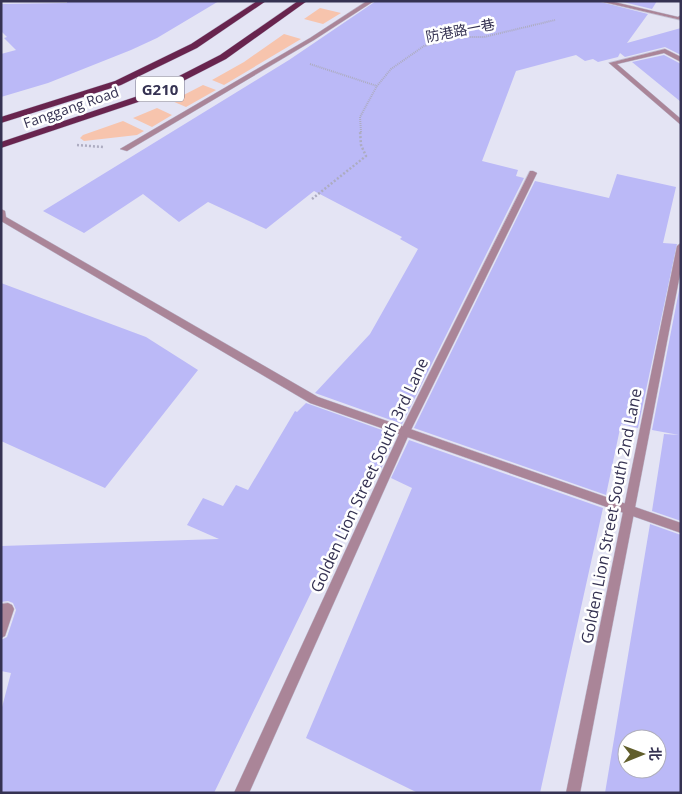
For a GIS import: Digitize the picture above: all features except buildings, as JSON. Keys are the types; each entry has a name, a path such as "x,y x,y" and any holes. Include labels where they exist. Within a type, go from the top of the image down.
{"highway":[{"name":"Fanggang Road","path":"1,120 118,83 194,46 262,1"},
{"name":"Fanggang Road","path":"1,145 147,96 223,57 303,1"}],"street":[{"path":"124,149 284,56 371,1"},
{"path":"602,1 678,19 681,17"},
{"path":"681,60 665,51 612,64 681,123"},
{"name":"Golden Lion Street South 3rd Lane","path":"241,793 405,432 534,173"},
{"path":"1,210 2,218 314,400 681,528"},
{"name":"Golden Lion Street South 2nd Lane","path":"573,793 681,246"},
{"path":"1,610 8,609 1,632"}],"path":[{"name":"防港路一巷","path":"312,199 366,156 361,145 360,117 377,86 391,69 424,46 460,38 484,37 554,20"},
{"path":"284,56 377,86"},
{"path":"76,145 124,149"}],"shaded area":[{"path":"320,8 341,13 323,24 304,19"},
{"path":"284,34 301,39 224,85 212,80 244,62"},
{"path":"203,85 216,90 186,107 172,101"},
{"path":"157,108 172,115 152,127 133,118"},
{"path":"123,121 144,131 137,135 84,141 80,138 83,135"}]}
